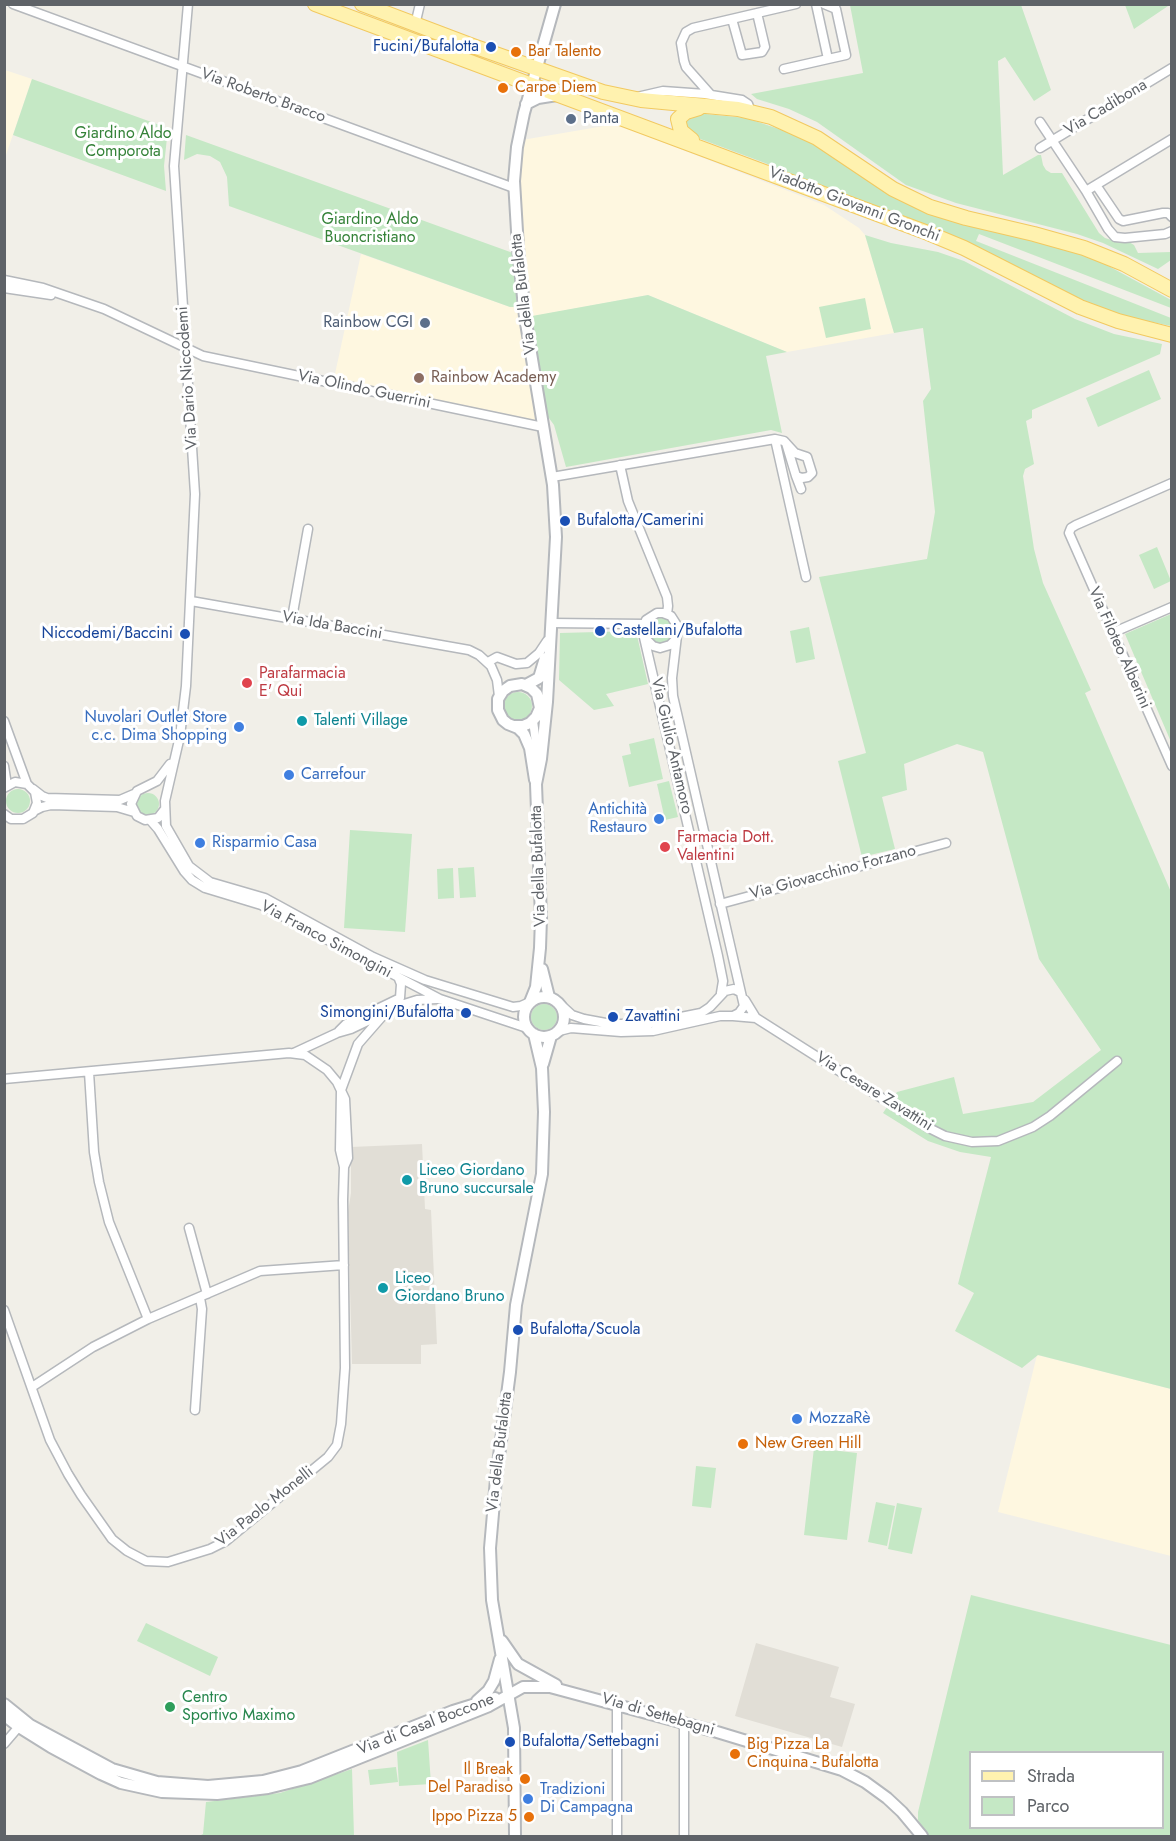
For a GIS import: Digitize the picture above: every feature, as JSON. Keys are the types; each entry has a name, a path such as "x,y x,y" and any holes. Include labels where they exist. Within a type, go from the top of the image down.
{"main road":[{"name":"Viadotto Giovanni Gronchi","path":"315,4 935,236 1107,317 1147,329 1172,333"},
{"name":"Viadotto Giovanni Gronchi","path":"362,4 590,88 633,98 751,112 804,131 893,189 930,207 1084,248 1124,264 1171,289"},
{"path":"722,107 690,110 681,115 677,122 681,131 688,137 725,157"}],"street":[{"name":"Via Roberto Bracco","path":"12,4 514,188"},
{"name":"Via Dario Niccodemi","path":"165,805 186,687 195,494 174,166 188,4"},
{"path":"415,25 420,4"},
{"name":"Via della Bufalotta","path":"536,784 540,769 549,672 556,548 552,477 525,317 514,188 517,147 526,104 555,4"},
{"path":"710,94 684,61 681,44 686,32 693,28 796,4"},
{"path":"816,4 828,59"},
{"path":"784,69 846,55 836,9 824,4"},
{"path":"732,19 742,55 762,52 765,47 757,13"},
{"path":"380,28 386,14"},
{"path":"468,61 473,46"},
{"name":"Via Cadibona","path":"1040,148 1172,68"},
{"path":"683,92 690,85 690,71"},
{"name":"Viadotto Giovanni Gronchi","path":"633,98 655,91 710,94 742,100 748,104 751,112"},
{"path":"526,104 538,98 559,95"},
{"path":"1040,122 1115,237 1165,234 1172,231"},
{"path":"1086,191 1172,139"},
{"path":"1096,185 1119,219 1123,221 1163,213 1168,213 1172,217"},
{"path":"4,280 43,288 67,297"},
{"path":"4,288 67,297"},
{"name":"Via Olindo Guerrini","path":"67,297 124,318 203,357 543,427"},
{"path":"552,477 775,439 782,440 795,453 807,457 812,473 818,481"},
{"path":"775,439 806,577"},
{"path":"786,444 801,489"},
{"name":"Via Giulio Antamoro","path":"620,465 630,506 667,597 667,614 677,625 673,696 742,995"},
{"path":"796,476 804,479 812,473"},
{"name":"Via Filoteo Alberini","path":"1172,483 1069,530 1070,539 1172,766"},
{"path":"292,618 308,529"},
{"name":"Via Ida Baccini","path":"191,601 473,651 488,662"},
{"path":"1112,633 1172,607"},
{"path":"551,623 645,624 654,614 667,614"},
{"name":"Via della Bufalotta","path":"530,1002 536,987 541,918 536,784 529,745 523,732 503,720 497,705 500,696 510,686 526,685 537,680 542,673 551,623"},
{"name":"Via Giulio Antamoro","path":"645,624 643,630 718,956 723,981 720,995"},
{"path":"645,639 653,646 660,648 675,640"},
{"path":"500,696 497,680 488,662 497,657 516,664 527,663 539,653 547,641"},
{"name":"Via della Bufalotta","path":"540,769 533,721 539,711 549,672"},
{"path":"526,685 534,690 540,702"},
{"path":"4,721 37,799 34,811"},
{"path":"514,726 523,726 533,721"},
{"name":"Via Dario Niccodemi","path":"147,787 164,774 176,752"},
{"path":"4,766 6,786 18,782 30,786 42,796 52,798 118,800 142,788 158,789 165,805 160,816 151,821 141,819 134,812 131,804 134,794"},
{"path":"4,814 11,819 20,820 42,807 51,805 117,807 134,812"},
{"name":"Via Franco Simongini","path":"165,805 167,829 186,862 202,878 213,884 265,898 394,968 467,994 513,1007 530,1002"},
{"name":"Via Franco Simongini","path":"151,821 180,866 196,883 210,890 261,905 440,999 507,1019 531,1031"},
{"name":"Via Giovacchino Forzano","path":"720,904 946,843"},
{"name":"Via della Bufalotta","path":"540,948 544,981 549,997"},
{"path":"399,979 400,998"},
{"path":"337,1033 346,1024 418,988 427,986 450,993 467,994"},
{"path":"560,1004 565,1017 555,1033 542,1037 531,1031 524,1015 530,1002 539,997 549,997 560,1004 569,1013 580,1018 611,1024 636,1024 661,1022 700,1013 710,1007 720,995 729,989 742,995 744,1006 741,1011 731,1016 719,1009 720,995"},
{"name":"Via Cesare Zavattini","path":"742,995 756,1018 929,1128 945,1136 972,1142 998,1141 1033,1127 1118,1061"},
{"path":"475,1011 478,997"},
{"path":"294,1053 412,1001 440,999"},
{"path":"341,1090 358,1044 386,1012"},
{"name":"Via Cesare Zavattini","path":"555,1033 572,1028 621,1032 648,1031 731,1016 756,1018"},
{"name":"Via della Bufalotta","path":"514,1836 514,1728 492,1593 491,1531 517,1298 542,1174 544,1112 542,1068 531,1031"},
{"name":"Via della Bufalotta","path":"542,1068 555,1033"},
{"path":"4,1079 294,1053 317,1061 333,1077 341,1090"},
{"path":"89,1072 94,1152 99,1182 109,1222 148,1319"},
{"name":"Via Paolo Monelli","path":"4,1310 52,1446 81,1496 117,1543 139,1558 157,1563 168,1562 210,1549 235,1535 328,1457 338,1445 345,1368 344,1167 340,1150 341,1090"},
{"path":"189,1228 203,1296 195,1410"},
{"path":"33,1387 93,1347 148,1319 268,1270 344,1264"},
{"path":"498,1634 518,1664 564,1689"},
{"path":"475,1702 488,1691 494,1681 501,1652"},
{"name":"Via di Settebagni","path":"509,1694 530,1686 564,1689 827,1765 850,1773 866,1782 908,1818 922,1836"},
{"name":"Via di Casal Boccone","path":"4,1715 120,1772 165,1784 208,1786 263,1781 311,1768 475,1702 509,1694"},
{"name":"Via di Casal Boccone","path":"4,1704 21,1724 75,1761 121,1783 171,1793 227,1794 268,1788 325,1773 489,1706 509,1694"},
{"path":"617,1704 617,1836"},
{"path":"684,1723 684,1836"},
{"path":"4,1744 21,1724"}],"shaded area":[{"path":"5,70 32,79 5,158"},
{"path":"616,124 824,205 859,228 865,235 894,333 787,352 648,295 529,317 517,181 522,140"},
{"path":"361,254 510,307 523,307 540,424 333,383"},
{"path":"422,1144 425,1209 431,1210 437,1344 421,1345 421,1364 352,1364 348,1212 351,1193 351,1147"},
{"path":"1037,1355 1171,1389 1171,1556 998,1512"},
{"path":"756,1643 839,1667 830,1697 855,1704 842,1747 735,1716"}],"green space":[{"path":"1125,4 1171,4 1134,29 1125,5"},
{"path":"850,5 1021,5 1051,90 1034,101 1005,57 998,61 1003,175 1041,155 1046,170 1051,173 1062,173 1099,233 1105,238 1121,243 1129,242 1134,245 1138,253 1171,252 1171,260 1158,269 1103,243 1077,234 956,203 906,185 817,122 789,109 757,99 751,94 863,73"},
{"name":"Giardino Aldo Comporota","path":"32,79 168,128 164,166 166,191 13,135"},
{"path":"696,113 746,118 809,139 878,184 1044,240 1103,263 1171,300 1171,308 979,234 976,241 1171,318 1171,326 1133,318 1084,303 765,163 687,134 681,119"},
{"name":"Giardino Aldo Buoncristiano","path":"186,135 513,253 519,307 510,307 229,206 227,177 220,162 210,156 197,154 184,160"},
{"path":"865,235 891,243 938,252 964,261 1075,319 1114,334 1162,344 1160,354 1032,410 1032,418 1026,421 1034,464 1025,469 1023,476 1034,549 1043,583 1091,690 1085,693 1171,892 1171,1389 1038,1355 1022,1368 955,1331 974,1293 958,1284 991,1157 960,1152 928,1141 883,1113 897,1092 954,1077 963,1114 1033,1102 1101,1050 1039,959 983,752 957,744 904,764 907,790 882,797 895,849 862,857 838,761 866,753 819,577 927,559 935,512 923,401 931,389 923,328 894,333"},
{"path":"648,295 787,352 766,356 782,433 771,430 566,467 554,425 546,414 532,316"},
{"path":"865,298 871,329 826,338 819,307"},
{"path":"1149,370 1161,399 1098,427 1086,398"},
{"path":"1157,547 1171,581 1154,589 1139,555"},
{"path":"1171,614 1171,742 1125,634"},
{"path":"661,617 670,621 674,630 670,639 661,643 652,639 648,630 652,621"},
{"path":"809,627 815,659 796,663 790,631"},
{"path":"636,631 648,684 606,694 614,706 594,710 559,680 560,633"},
{"path":"518,692 528,696 532,706 528,716 518,720 508,716 504,706 508,696"},
{"path":"654,738 663,779 629,787 622,756 631,754 629,744"},
{"path":"669,781 678,817 665,820 657,784"},
{"path":"18,789 23,790 29,796 29,806 23,812 18,813 13,812 7,806 6,801 7,796 13,790"},
{"path":"148,793 156,796 159,804 156,812 148,815 140,812 137,804 140,796"},
{"path":"350,830 412,834 405,932 344,928"},
{"path":"474,867 476,897 460,898 458,868"},
{"path":"453,868 454,898 438,899 437,869"},
{"path":"544,1004 553,1008 557,1017 553,1026 544,1030 535,1026 531,1017 535,1008"},
{"path":"814,1448 857,1453 847,1540 804,1535"},
{"path":"696,1466 716,1468 711,1508 692,1506"},
{"path":"876,1502 895,1506 887,1546 868,1542"},
{"path":"897,1503 922,1508 912,1554 888,1549"},
{"path":"971,1595 1171,1645 1171,1836 928,1836 918,1820 918,1812"},
{"path":"146,1623 218,1657 210,1676 137,1641"},
{"path":"428,1740 431,1784 399,1786 397,1752"},
{"path":"396,1767 398,1782 370,1785 368,1770"},
{"path":"352,1769 354,1836 199,1836 203,1834 206,1802 280,1793"}],"place":[{"name":"Fucini/Bufalotta","path":"491,47"},
{"name":"Bar Talento","path":"516,52"},
{"name":"Carpe Diem","path":"503,88"},
{"name":"Panta","path":"571,119"},
{"name":"Rainbow CGI","path":"425,323"},
{"name":"Rainbow Academy","path":"419,378"},
{"name":"Bufalotta/Camerini","path":"565,521"},
{"name":"Castellani/Bufalotta","path":"600,631"},
{"name":"Niccodemi/Baccini","path":"185,634"},
{"name":"Parafarmacia E' Qui","path":"247,683"},
{"name":"Talenti Village","path":"302,721"},
{"name":"Nuvolari Outlet Store c.c. Dima Shopping","path":"239,727"},
{"name":"Carrefour","path":"289,775"},
{"name":"Antichità Restauro","path":"659,819"},
{"name":"Risparmio Casa","path":"200,843"},
{"name":"Farmacia Dott. Valentini","path":"665,847"},
{"name":"Simongini/Bufalotta","path":"466,1013"},
{"name":"Zavattini","path":"613,1017"},
{"name":"Liceo Giordano Bruno succursale","path":"407,1180"},
{"name":"Liceo Giordano Bruno","path":"383,1288"},
{"name":"Bufalotta/Scuola","path":"518,1330"},
{"name":"MozzaRè","path":"797,1419"},
{"name":"New Green Hill","path":"743,1444"},
{"name":"Centro Sportivo Maximo","path":"170,1707"},
{"name":"Bufalotta/Settebagni","path":"510,1742"},
{"name":"Big Pizza La Cinquina - Bufalotta","path":"735,1754"},
{"name":"Il Break Del Paradiso","path":"525,1779"},
{"name":"Tradizioni Di Campagna","path":"528,1799"},
{"name":"Ippo Pizza 5","path":"529,1817"}]}
